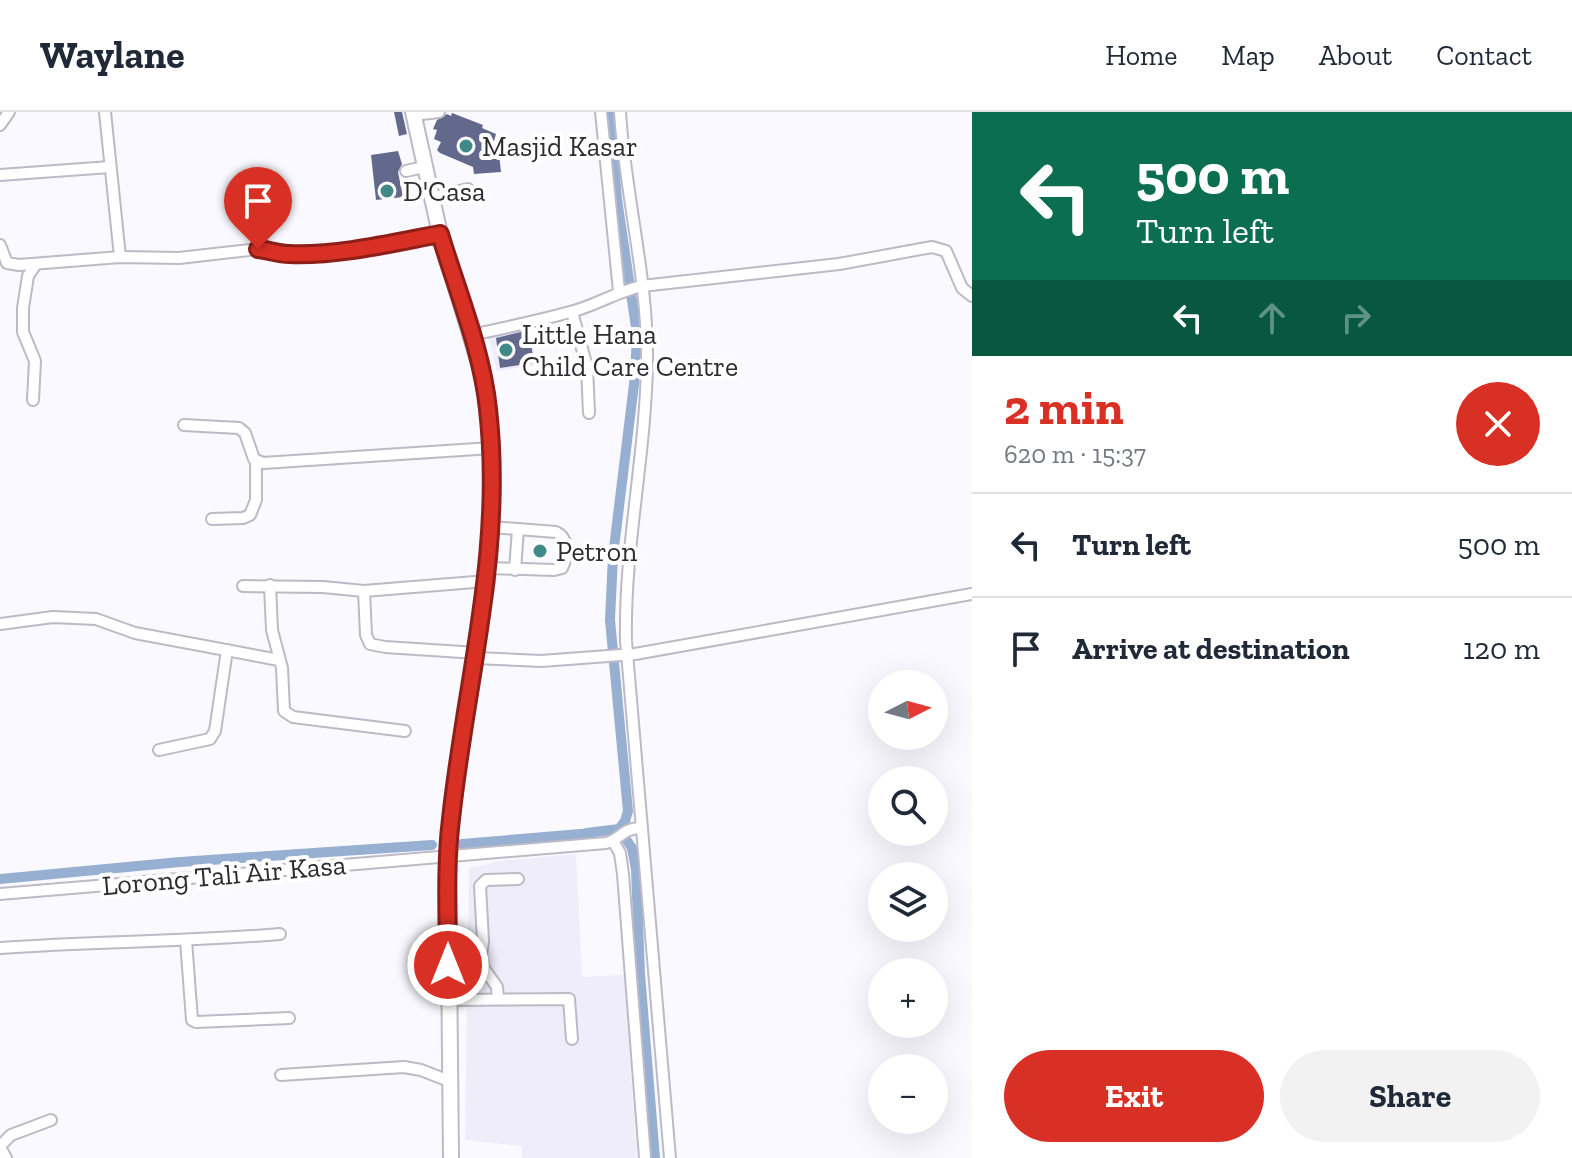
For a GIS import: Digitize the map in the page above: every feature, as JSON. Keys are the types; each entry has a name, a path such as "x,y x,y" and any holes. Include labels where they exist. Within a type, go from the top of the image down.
{"highway":[{"path":"413,114 440,234 472,335 488,406 492,448 488,574 455,788 448,855 451,1158"}],"street":[{"path":"0,125 9,112"},
{"path":"105,112 120,257"},
{"path":"413,114 439,112"},
{"path":"601,112 621,291"},
{"path":"620,112 625,181 647,362 627,575 624,653 635,828 670,1158"},
{"path":"0,175 110,167"},
{"path":"406,171 424,167"},
{"path":"431,198 468,189"},
{"path":"0,245 7,263 36,264 120,257 179,258 258,249 290,254 317,253 440,234"},
{"path":"472,335 572,312 621,291 639,287 824,266 937,247 946,251 962,288 972,296"},
{"path":"33,400 35,361 23,332 23,308 28,276 36,264"},
{"path":"572,312 587,367 589,413"},
{"path":"184,425 239,428 245,433 256,462 256,500 250,515 212,519"},
{"path":"256,462 492,448"},
{"path":"243,586 364,591 515,570 562,568 566,542 562,535 491,527"},
{"path":"515,570 518,529"},
{"path":"270,585 272,630 279,660 282,707 288,715 405,731"},
{"path":"364,591 366,635 370,644 541,661 635,654 970,598"},
{"path":"0,624 53,617 96,619 135,633 279,660"},
{"path":"159,750 210,739 215,731 227,650"},
{"path":"635,828 613,841 620,853 623,874 645,1158"},
{"name":"Lorong Tali Air Kasa","path":"0,894 613,841"},
{"path":"498,999 497,987 483,967 481,956 480,886 486,880 518,879"},
{"path":"0,948 280,934"},
{"path":"186,940 192,1020 289,1018"},
{"path":"449,1000 569,999 572,1039"},
{"path":"281,1075 404,1067 449,1081"},
{"path":"6,1158 0,1147 11,1135 51,1120"}],"shaded area":[{"path":"530,325 536,365 497,371 487,334"},
{"path":"576,854 582,977 624,975 637,1158 522,1158 522,1146 465,1140 469,868 500,861"}],"building":[{"path":"394,112 402,112 407,134 399,136"},
{"name":"Masjid Kasar","path":"452,113 483,125 482,128 496,134 490,155 499,154 501,172 474,174 473,167 437,150 441,142 434,139 437,130 433,129 437,120"},
{"path":"398,151 402,164 398,172 403,197 376,200 371,155"},
{"path":"529,330 534,363 500,368 496,338"}],"waterway":[{"path":"587,833 619,829 628,811 610,620 613,556 635,376 637,334 617,199 610,112"},
{"path":"462,844 593,833"},
{"path":"623,835 632,848 636,869 640,974 655,1158"},
{"path":"0,879 180,862 432,845"}],"place":[{"name":"Masjid Kasar","path":"466,146"},
{"name":"D'Casa","path":"387,191"},
{"name":"Little Hana Child Care Centre","path":"506,350"},
{"name":"Petron","path":"540,551"}],"route":[{"path":"258,249 290,254 317,253 440,234 472,335 488,406 493,483 487,581 450,822 448,965"}]}
